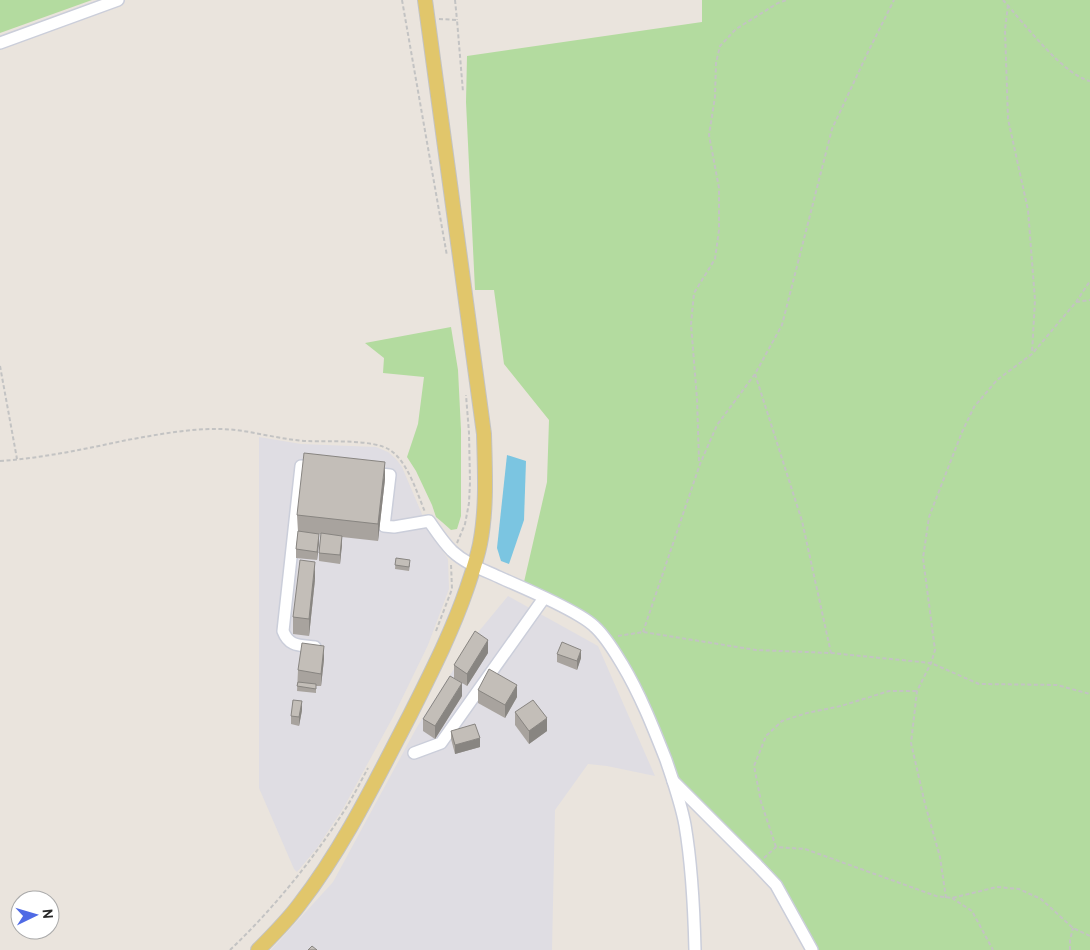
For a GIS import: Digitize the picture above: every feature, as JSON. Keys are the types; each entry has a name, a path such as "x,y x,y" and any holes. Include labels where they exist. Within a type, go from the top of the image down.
{"main road":[{"path":"258,950 299,906 340,846 377,780 449,636 475,567 480,544 485,493 484,434 425,0"}],"street":[{"path":"0,43 118,0"},
{"path":"315,647 292,644 286,638 283,631 301,466 331,469"},
{"path":"360,472 390,475 384,526 394,528 429,521 443,541 475,567 581,616 595,626 605,638 628,674 649,716 679,802 687,842 694,926 694,950"},
{"path":"414,754 441,743 544,598"},
{"path":"672,780 776,885 812,950"}],"path":[{"path":"402,0 447,256"},
{"path":"455,0 463,92"},
{"path":"700,464 691,324 694,293 715,259 718,230 719,188 709,135 715,97 716,63 720,46 736,29 778,3 787,0"},
{"path":"643,632 700,464 717,425 755,374 782,325 832,129 894,0"},
{"path":"1003,0 1057,60 1084,80 1090,81"},
{"path":"1008,5 1005,30 1008,119 1028,210 1035,300 1032,354"},
{"path":"427,19 457,20"},
{"path":"946,898 940,857 911,743 917,691 931,663 935,650 922,558 929,517 962,432 974,407 997,380 1032,354 1076,302 1090,281"},
{"path":"1076,302 1090,300"},
{"path":"0,366 17,460"},
{"path":"755,374 802,521 831,653"},
{"path":"435,636 452,589 451,563 453,551 465,524 469,503 469,433 466,394"},
{"path":"0,461 70,452 169,432 214,429 230,429 305,441 370,443 381,445 392,451 400,460 407,471 429,521"},
{"path":"605,638 643,632 756,650 831,653 931,663 979,684 1056,685 1090,694"},
{"path":"776,847 761,802 754,766 766,736 782,721 807,713 841,706 889,691 917,691"},
{"path":"230,950 253,928 319,849 347,806 369,766"},
{"path":"757,864 776,847 805,849 946,898 997,887 1019,889 1042,899 1073,928 1090,936"},
{"path":"952,898 972,911 993,950"},
{"path":"1070,950 1073,928"}],"shaded area":[{"path":"259,437 301,444 376,447 388,452 402,467 430,533 448,559 449,589 428,645 393,717 344,807 317,848 297,872 259,788"},
{"path":"508,596 598,646 655,776 588,764 555,810 552,950 271,950 333,882 417,727 475,636"}],"green space":[{"path":"0,0 92,0 0,33"},
{"path":"702,0 1090,0 1090,950 816,950 777,882 671,769 602,630 524,582 547,482 549,420 504,364 494,290 475,290 466,102 467,56 702,22"},
{"path":"451,327 458,370 461,430 461,516 457,529 451,530 436,517 416,471 407,457 418,424 424,377 383,373 384,358 365,343"}],"water":[{"path":"507,455 526,461 524,520 509,564 501,561 497,548"}],"building":[{"path":"304,453 385,462 378,524 297,515"},
{"path":"298,531 319,534 317,552 296,549"},
{"path":"321,533 342,536 340,555 319,553"},
{"path":"396,558 410,560 409,567 395,565"},
{"path":"300,560 315,562 309,619 293,617"},
{"path":"475,631 488,640 467,674 454,665"},
{"path":"562,642 581,650 577,661 557,654"},
{"path":"302,643 324,646 321,674 298,670"},
{"path":"489,669 517,685 505,705 478,690"},
{"path":"450,676 462,683 435,726 423,719"},
{"path":"298,682 316,684 316,689 297,686"},
{"path":"293,700 302,701 299,717 291,716"},
{"path":"533,700 547,718 529,731 515,712"},
{"path":"475,724 480,738 455,745 451,731"},
{"path":"312,946 317,950 308,950"}]}
